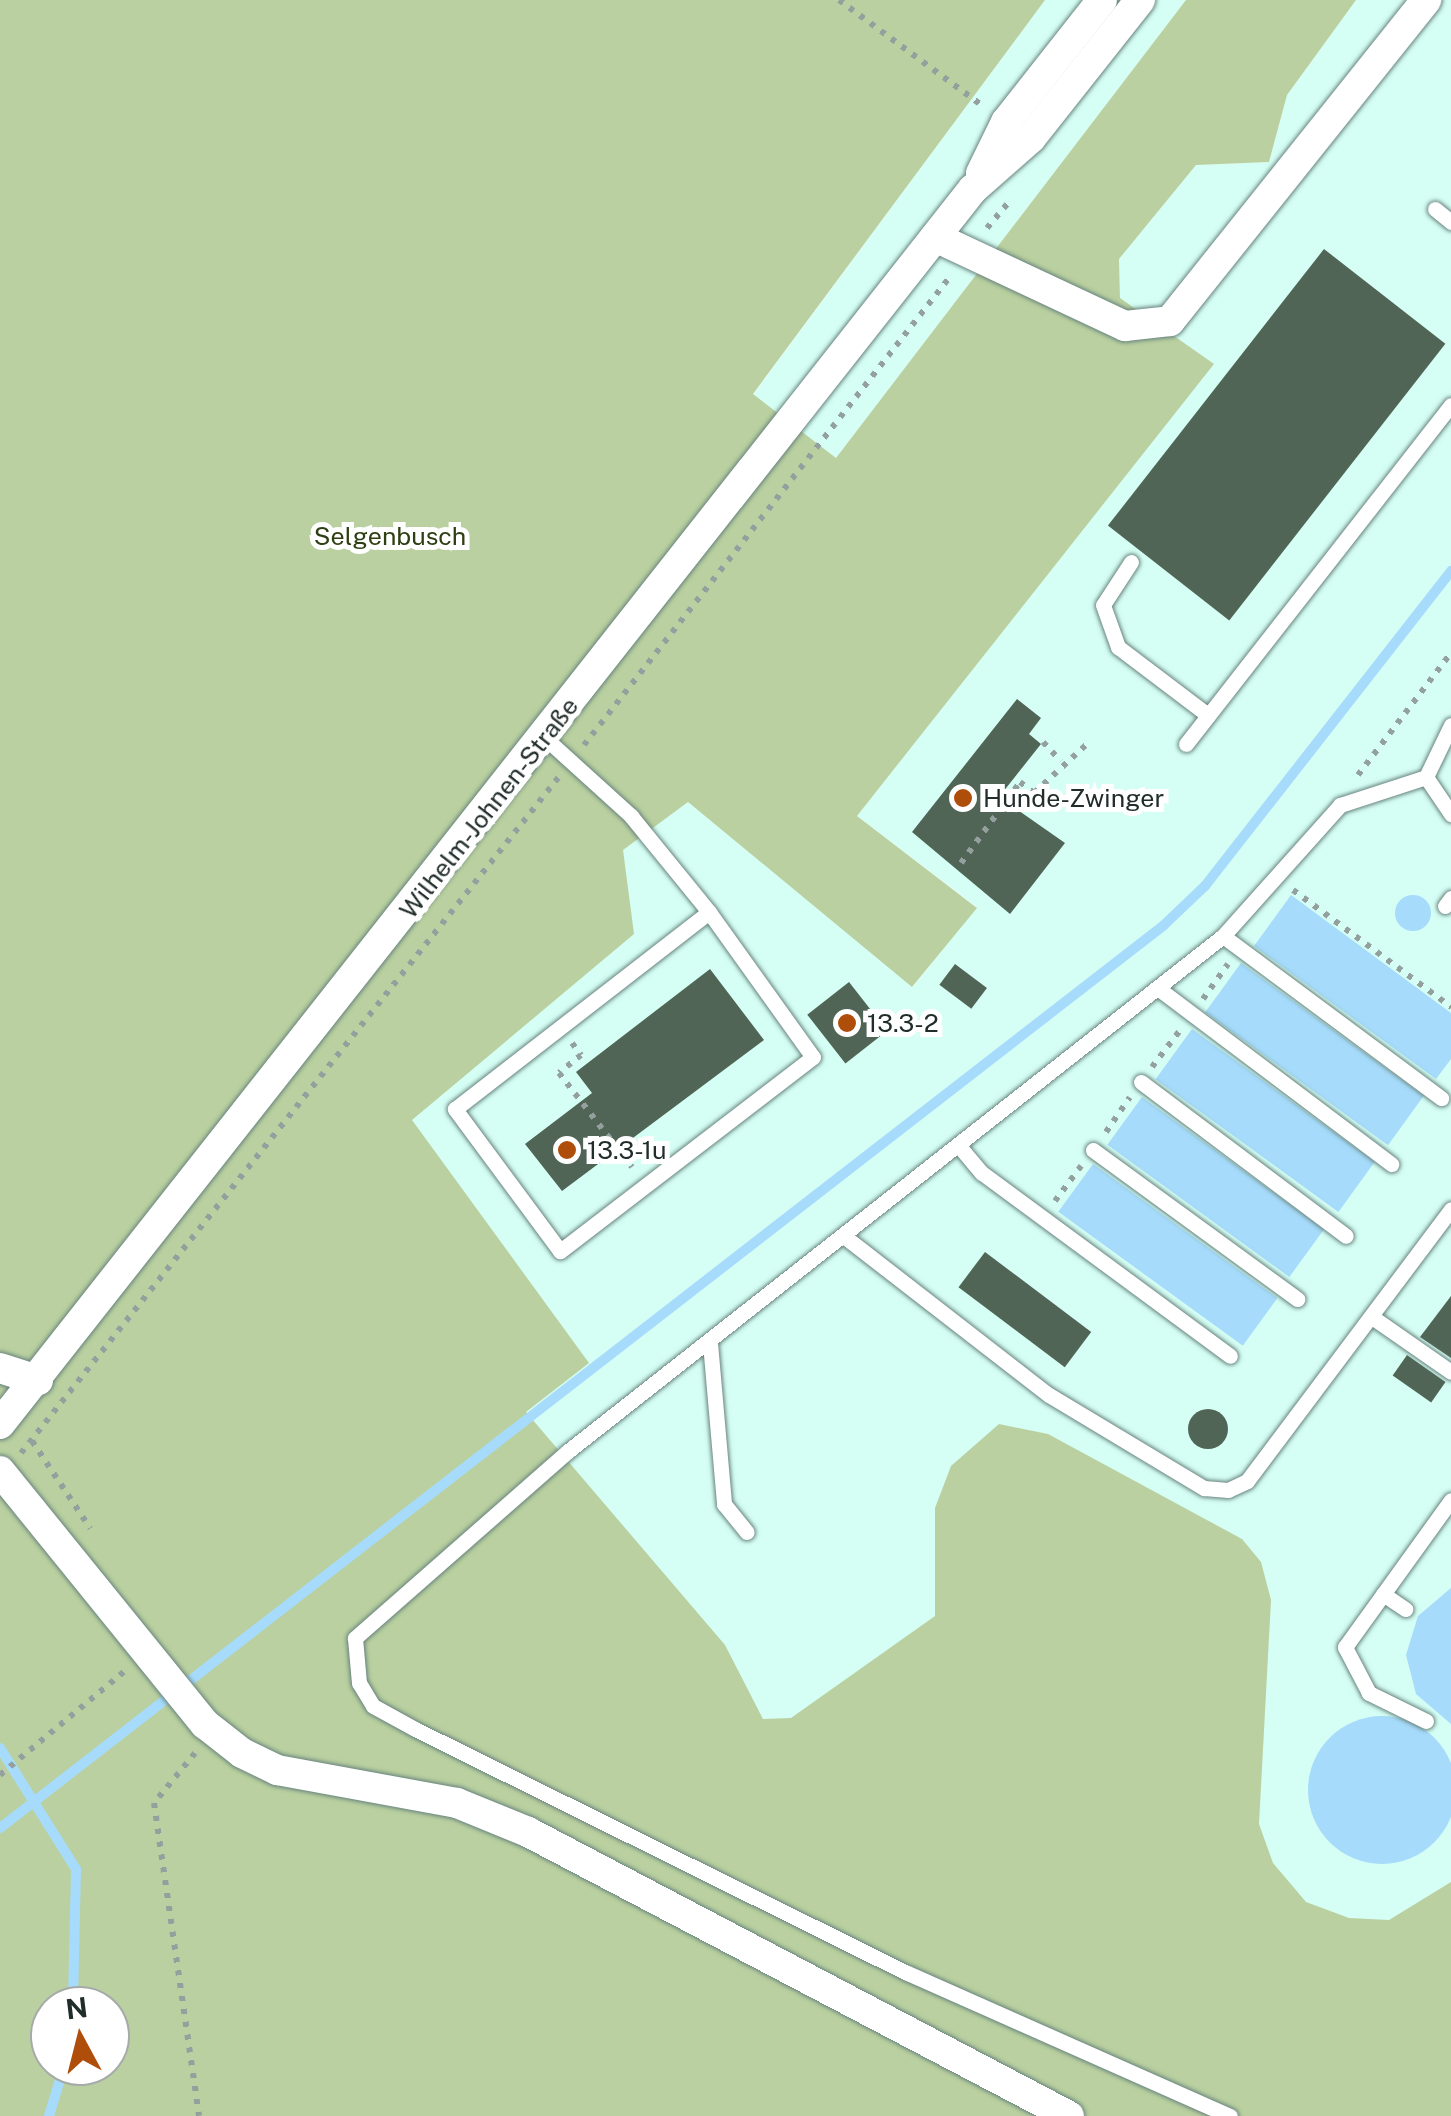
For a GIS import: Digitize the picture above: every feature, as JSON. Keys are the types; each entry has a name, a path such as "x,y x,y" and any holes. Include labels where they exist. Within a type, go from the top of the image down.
{"street":[{"name":"Wilhelm-Johnen-Straße","path":"973,189 1006,122 1102,0"},
{"name":"Wilhelm-Johnen-Straße","path":"0,1424 973,189 1031,138 1140,0"},
{"path":"936,237 1126,326 1170,321 1426,0"},
{"path":"0,1368 38,1380"},
{"path":"1,1472 208,1728 277,1770 384,1784 528,1832 1069,2116"}],"lane":[{"path":"1435,209 1451,222"},
{"path":"1186,744 1451,405"},
{"path":"1131,562 1103,605 1118,647 1208,715"},
{"path":"1230,2116 906,1973 416,1729 366,1694 355,1638 370,1618 1222,936 1340,805 1426,777 1451,725"},
{"path":"544,737 631,816 709,912 814,1057 648,1188 560,1251 455,1109 709,912"},
{"path":"1426,777 1451,814"},
{"path":"1222,936 1441,1098"},
{"path":"1159,989 1391,1164"},
{"path":"1141,1082 1346,1236"},
{"path":"959,1146 982,1173 1230,1356"},
{"path":"1093,1150 1297,1299"},
{"path":"845,1237 1049,1395 1204,1488 1247,1481 1451,1210"},
{"path":"1372,1316 1451,1372"},
{"path":"710,1343 724,1504 747,1532"},
{"path":"1426,1721 1369,1693 1352,1673 1346,1647 1451,1500"},
{"path":"1383,1594 1405,1609"}],"path":[{"path":"839,0 993,112"},
{"path":"1,1472 572,761 1014,195"},
{"path":"1340,805 1451,653"},
{"path":"1042,742 1061,761"},
{"path":"961,863 1020,782 1034,793 1061,761 1087,744"},
{"path":"561,1027 581,1055 559,1072 648,1188"},
{"path":"199,2116 154,1803 208,1728"},
{"path":"3,1772 16,1763"}],"shaded area":[{"path":"1045,0 1186,0 836,458 753,395"},
{"path":"1356,0 1451,0 1451,2116 254,1659 454,968 688,802 913,987 977,907 857,816 1213,365 1120,298 1119,259 1196,165 1269,162 1287,95"}],"green space":[{"name":"Selgenbusch","path":"0,0 1045,0 753,394 836,458 1186,0 1356,0 1287,95 1269,162 1196,165 1119,259 1120,298 1214,364 857,816 977,908 912,987 688,802 623,850 634,934 412,1120 589,1363 526,1412 725,1645 763,1719 791,1718 935,1616 935,1508 951,1466 999,1424 1048,1434 1242,1539 1261,1562 1271,1600 1259,1824 1273,1863 1306,1902 1349,1918 1389,1920 1451,1882 1451,2116 0,2116"}],"water":[{"path":"1291,895 1451,1013 1451,1059 1436,1079 1254,946"},
{"path":"1413,895 1426,900 1431,913 1426,926 1413,931 1400,926 1395,913 1400,900"},
{"path":"1241,963 1424,1096 1388,1145 1205,1012"},
{"path":"1192,1029 1375,1162 1338,1212 1156,1079"},
{"path":"1142,1097 1324,1229 1289,1277 1107,1145"},
{"path":"1093,1164 1277,1298 1243,1346 1058,1212"},
{"path":"1451,1588 1451,1724 1416,1694 1406,1655 1418,1616"},
{"path":"1382,1716 1410,1722 1434,1738 1450,1762 1456,1790 1450,1818 1434,1842 1410,1858 1382,1864 1354,1858 1330,1842 1314,1818 1308,1790 1314,1762 1330,1738 1354,1722"}],"building":[{"path":"1324,249 1445,344 1229,620 1108,526"},
{"path":"1017,699 1041,718 1029,734 1041,744 999,797 1065,843 1010,914 912,832"},
{"path":"955,964 987,988 971,1009 939,985"},
{"path":"710,969 764,1040 562,1191 525,1144 592,1093 576,1072"},
{"name":"13.3-2","path":"849,982 887,1031 845,1063 807,1015"},
{"path":"985,1252 1091,1332 1065,1367 959,1287"},
{"path":"1451,1296 1451,1358 1420,1337"},
{"path":"1407,1355 1446,1382 1431,1402 1393,1375"},
{"path":"1208,1409 1222,1415 1228,1429 1222,1443 1208,1449 1194,1443 1188,1429 1194,1415"}],"waterway":[{"path":"0,1828 1164,925 1205,886 1451,571"},
{"path":"0,1748 76,1869 73,1986"},
{"path":"49,2116 58,2086"}],"place":[{"name":"Hunde-Zwinger","path":"963,798"},
{"name":"13.3-2","path":"847,1023"},
{"name":"13.3-1u","path":"567,1150"}]}
